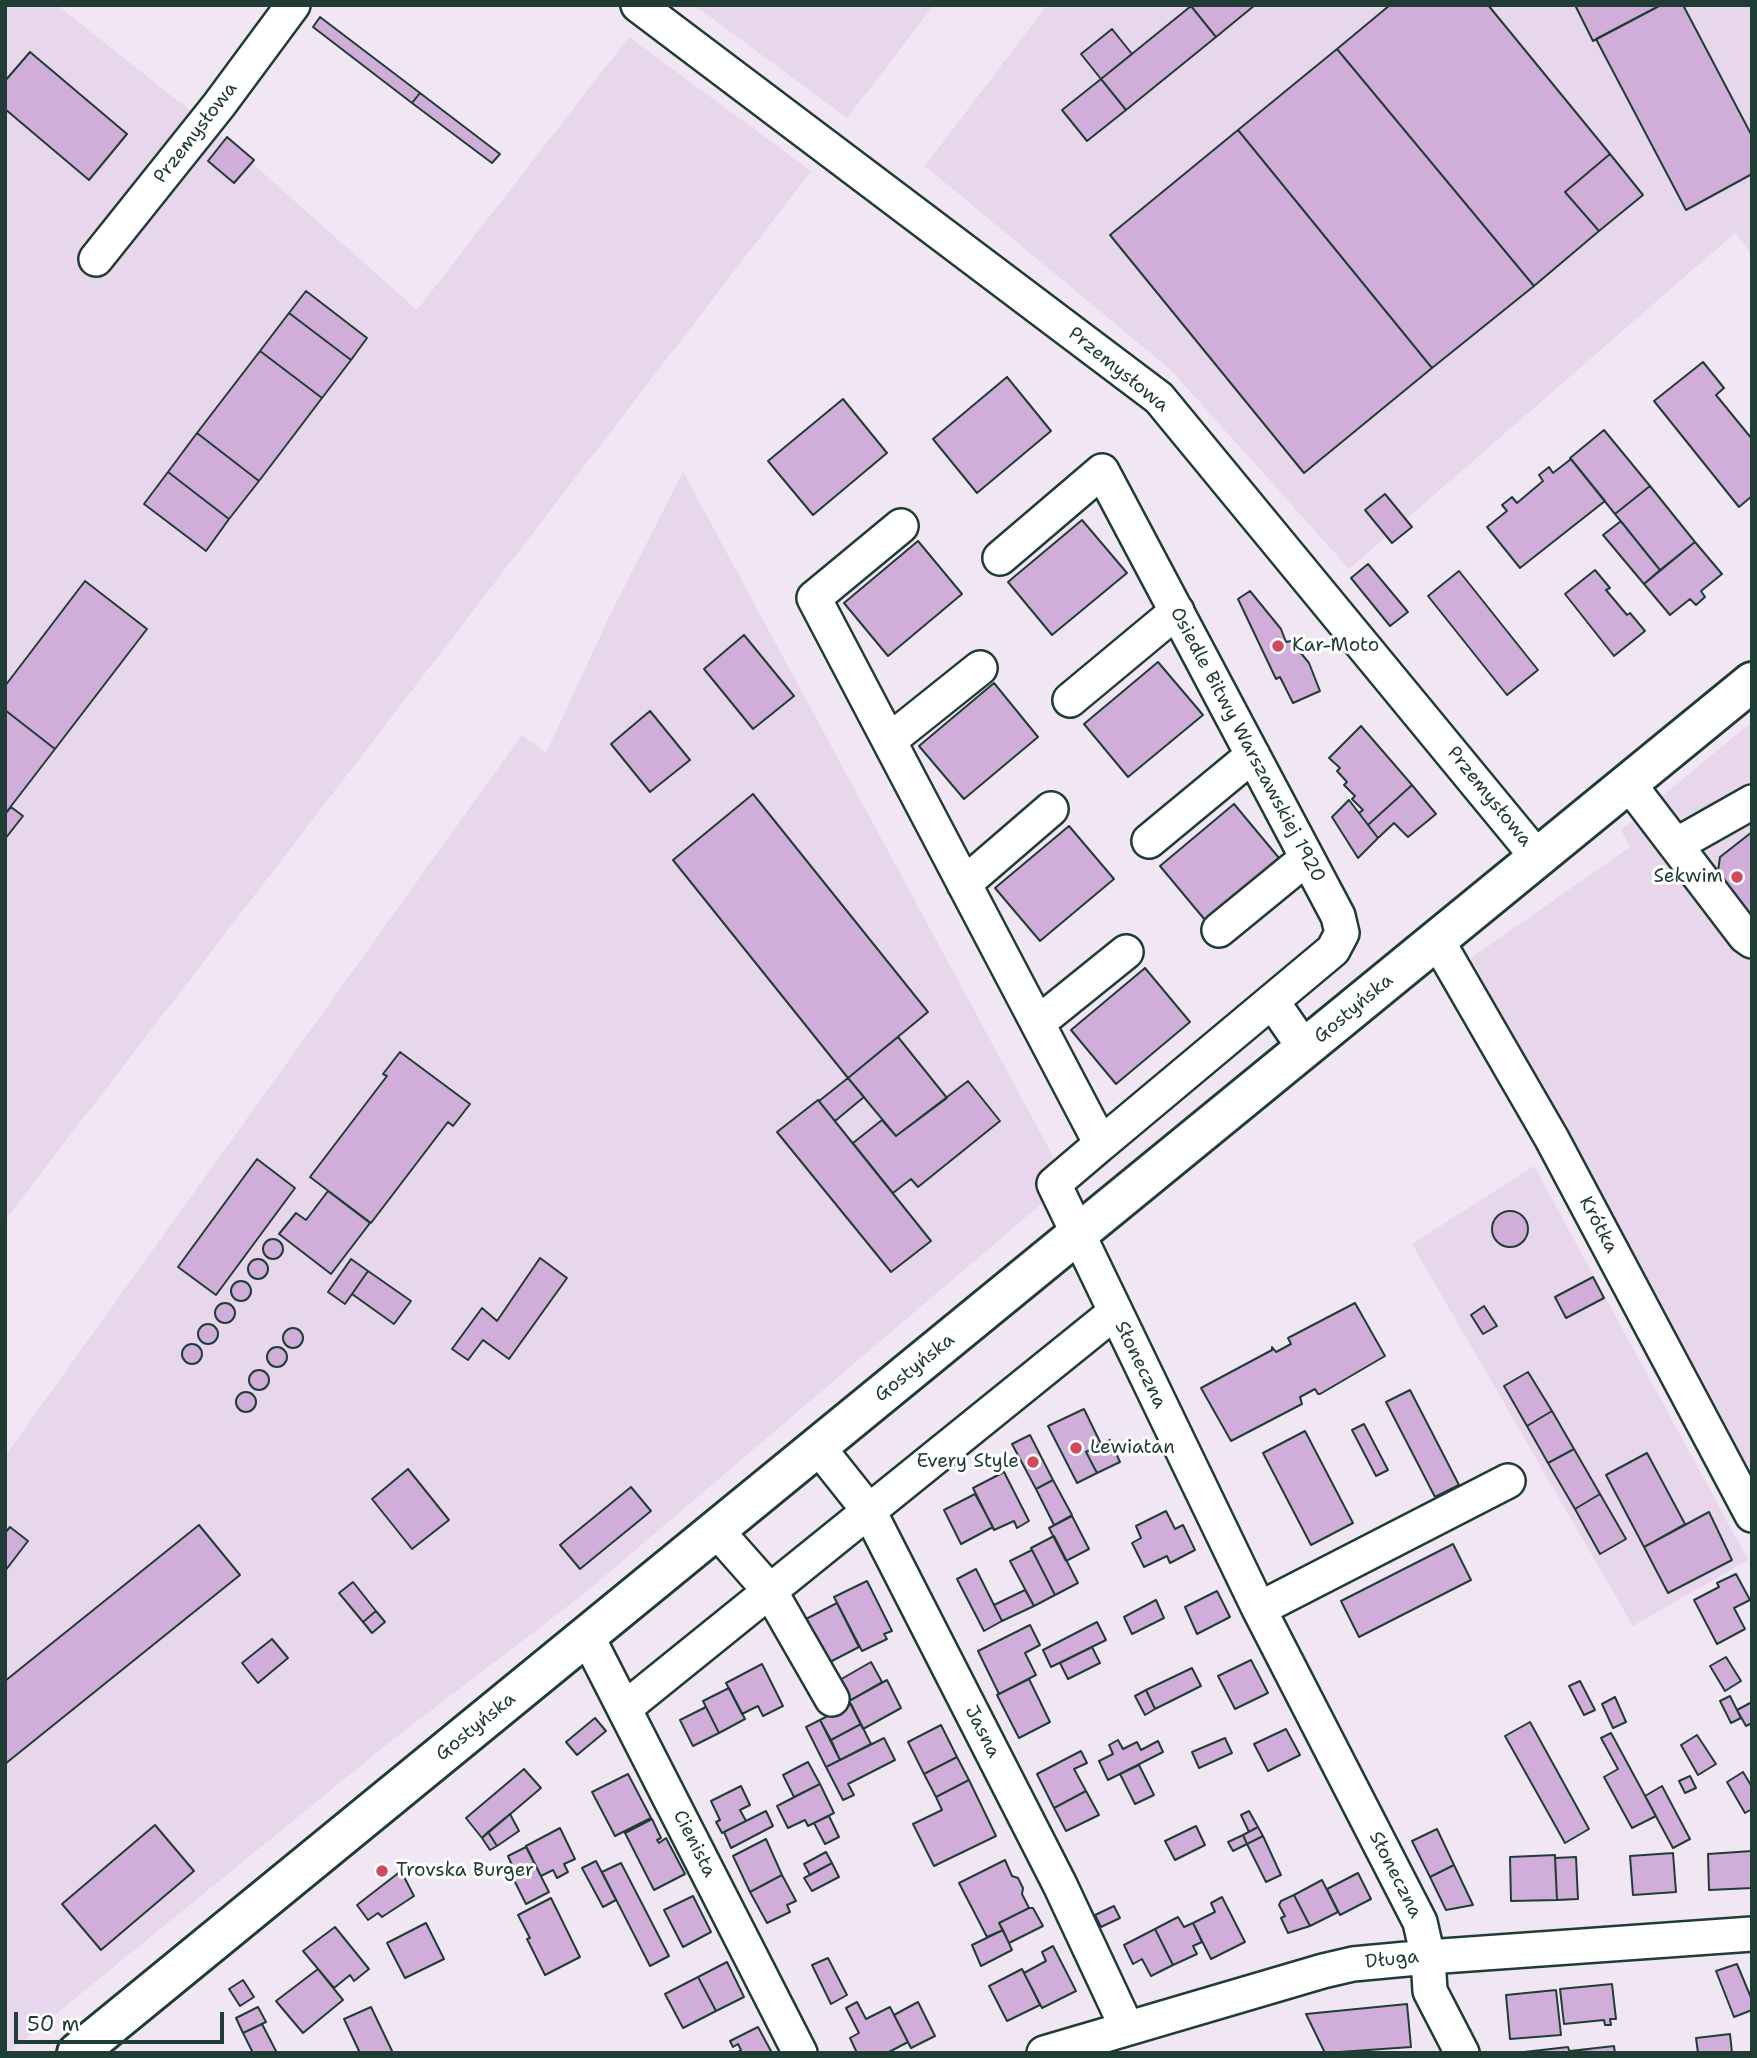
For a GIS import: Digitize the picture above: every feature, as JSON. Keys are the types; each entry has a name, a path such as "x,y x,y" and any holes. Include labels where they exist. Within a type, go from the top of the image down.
{"main road":[{"name":"Gostyńska","path":"78,2053 1752,682"}],"street":[{"name":"Przemysłowa","path":"96,259 219,105 293,5"},
{"name":"Przemysłowa","path":"638,5 1158,398 1538,858"},
{"name":"Osiedle Bitwy Warszawskiej 1920","path":"1000,558 1102,471 1338,916 1342,933 1334,950 1054,1184 1077,1235"},
{"path":"901,526 814,598 1101,1143"},
{"path":"1070,700 1177,611"},
{"path":"890,740 980,668"},
{"path":"1149,841 1253,755"},
{"path":"1629,784 1745,936 1752,941"},
{"path":"1675,845 1752,802"},
{"path":"964,884 1051,809"},
{"path":"1219,930 1307,858"},
{"name":"Krótka","path":"1437,940 1552,1139 1752,1515"},
{"path":"1038,1023 1126,952"},
{"path":"1272,1001 1305,1049"},
{"name":"Słoneczna","path":"1077,1235 1259,1609 1420,1922 1428,1957 1430,1991 1462,2053"},
{"path":"625,1708 1114,1313"},
{"name":"Jasna","path":"818,1447 869,1511 1060,1885 1127,2028"},
{"path":"1259,1609 1508,1481"},
{"path":"716,1530 769,1591 832,1699"},
{"name":"Cienista","path":"587,1636 800,2053"},
{"name":"Długa","path":"1044,2053 1323,1971 1385,1960 1752,1934"}],"shaded area":[{"path":"5,5 57,5 217,132 417,310 629,37 811,171 5,1220"},
{"path":"694,5 934,5 847,118"},
{"path":"1047,5 1752,5 1752,254 1735,233 1349,569 1171,370 925,166"},
{"path":"683,472 1067,1182 585,1593 391,1741 5,2053 5,1456 522,735 546,753 611,613"},
{"path":"1752,722 1752,1491 1471,958 1630,847 1621,830"},
{"path":"1534,1166 1748,1560 1633,1626 1412,1244"}],"building":[{"path":"1192,5 1255,5 1216,37"},
{"path":"1390,5 1488,5 1610,154 1565,192 1599,231 1534,286 1337,49"},
{"path":"1575,5 1661,5 1593,41"},
{"path":"1661,5 1683,5 1752,136 1752,174 1686,210 1596,39"},
{"path":"1191,6 1216,37 1126,110 1101,79"},
{"path":"320,17 420,93 412,103 313,27"},
{"path":"1112,29 1132,54 1101,79 1081,54"},
{"path":"1337,49 1534,286 1432,368 1238,130"},
{"path":"30,52 127,134 89,180 5,109 5,81"},
{"path":"1101,79 1126,110 1087,141 1062,110"},
{"path":"420,93 500,154 492,163 412,103"},
{"path":"1238,130 1432,368 1304,473 1110,235"},
{"path":"227,137 254,160 234,183 208,161"},
{"path":"1610,154 1643,195 1599,231 1565,192"},
{"path":"306,291 367,338 351,360 289,313"},
{"path":"289,313 351,360 322,398 260,351"},
{"path":"260,351 322,398 259,481 197,433"},
{"path":"1703,362 1724,388 1716,395 1752,439 1752,496 1739,507 1654,401"},
{"path":"1007,377 1051,431 977,493 933,439"},
{"path":"843,399 887,453 813,515 768,461"},
{"path":"1604,430 1650,486 1615,514 1570,458"},
{"path":"197,433 259,481 229,519 168,472"},
{"path":"1571,459 1605,501 1520,568 1487,527 1507,511 1502,505 1512,497 1517,503 1543,481 1539,475 1549,467 1553,473"},
{"path":"168,472 229,519 206,551 144,504"},
{"path":"1650,486 1695,542 1660,570 1615,514"},
{"path":"1385,494 1412,527 1392,543 1365,510"},
{"path":"1082,520 1127,573 1052,635 1008,582"},
{"path":"1621,521 1660,570 1644,584 1603,535"},
{"path":"918,541 962,594 888,656 844,603"},
{"path":"1695,542 1722,574 1701,591 1705,597 1696,605 1690,599 1670,615 1644,584"},
{"path":"1368,564 1408,612 1390,626 1351,578"},
{"path":"1595,570 1610,588 1606,590 1645,631 1614,656 1565,594"},
{"path":"1459,571 1538,670 1507,695 1428,596"},
{"path":"85,581 147,629 55,749 5,710 5,686"},
{"name":"Kar-Moto","path":"1250,591 1281,629 1286,642 1291,641 1309,663 1320,691 1293,703 1280,677 1276,679 1238,599"},
{"path":"744,635 794,696 753,729 704,669"},
{"path":"1158,662 1203,715 1128,777 1084,724"},
{"path":"994,683 1038,737 964,799 919,746"},
{"path":"5,710 55,749 5,814"},
{"path":"650,711 690,760 650,792 611,744"},
{"path":"1361,726 1412,785 1368,825 1359,813 1363,810 1352,799 1355,796 1344,785 1347,782 1337,771 1340,768 1329,758"},
{"path":"1412,785 1436,814 1408,837 1394,823 1378,838 1368,825"},
{"path":"753,794 928,1012 848,1078 673,860"},
{"path":"1349,800 1378,838 1358,858 1332,817"},
{"path":"1234,804 1279,858 1205,920 1160,866"},
{"path":"11,807 23,816 5,839 5,814"},
{"path":"1069,826 1114,879 1040,941 995,888"},
{"name":"Sekwim","path":"1752,832 1752,918 1718,871 1720,857"},
{"path":"1145,968 1190,1022 1116,1084 1071,1030"},
{"path":"898,1037 947,1098 896,1136 848,1078"},
{"path":"400,1052 470,1104 453,1126 448,1122 371,1223 310,1177 387,1076 383,1074"},
{"path":"848,1078 864,1097 835,1121 819,1101"},
{"path":"968,1081 1000,1121 918,1187 911,1179 893,1193 853,1143 882,1120 896,1136"},
{"path":"818,1100 931,1241 891,1272 777,1132"},
{"path":"257,1159 295,1188 216,1295 178,1267"},
{"path":"328,1191 370,1223 331,1274 279,1234 296,1213 306,1220"},
{"path":"1510,1211 1523,1216 1528,1229 1523,1242 1510,1247 1497,1242 1492,1229 1497,1216"},
{"path":"273,1239 280,1242 283,1249 280,1256 273,1259 266,1256 263,1249 266,1242"},
{"path":"540,1258 567,1278 509,1359 483,1340 468,1360 452,1349 482,1308 497,1321"},
{"path":"258,1259 265,1262 268,1269 265,1276 258,1279 251,1276 248,1269 251,1262"},
{"path":"351,1259 368,1271 345,1304 328,1292"},
{"path":"368,1271 411,1301 394,1324 352,1294"},
{"path":"1593,1277 1604,1298 1566,1318 1555,1297"},
{"path":"241,1281 248,1284 251,1291 248,1298 241,1301 234,1298 231,1291 234,1284"},
{"path":"225,1303 232,1306 235,1313 232,1320 225,1323 218,1320 215,1313 218,1306"},
{"path":"1355,1303 1385,1356 1320,1394 1315,1389 1300,1397 1302,1404 1231,1441 1201,1388 1272,1350 1272,1347 1276,1352 1291,1344 1288,1338"},
{"path":"1484,1306 1497,1326 1483,1334 1471,1315"},
{"path":"208,1324 215,1327 218,1334 215,1341 208,1344 201,1341 198,1334 201,1327"},
{"path":"293,1328 300,1331 303,1338 300,1345 293,1348 286,1345 283,1338 286,1331"},
{"path":"192,1344 199,1347 202,1354 199,1361 192,1364 185,1361 182,1354 185,1347"},
{"path":"277,1347 284,1350 287,1357 284,1364 277,1367 270,1364 267,1357 270,1350"},
{"path":"259,1370 266,1373 269,1380 266,1387 259,1390 252,1387 249,1380 252,1373"},
{"path":"1528,1372 1552,1411 1527,1426 1504,1386"},
{"path":"1410,1390 1459,1485 1435,1497 1386,1402"},
{"path":"246,1392 253,1395 256,1402 253,1409 246,1412 239,1409 236,1402 239,1395"},
{"name":"Lewiatan","path":"1084,1409 1101,1444 1086,1452 1097,1473 1077,1483 1048,1426"},
{"path":"1552,1411 1574,1449 1548,1463 1527,1426"},
{"path":"1364,1424 1388,1470 1376,1476 1352,1430"},
{"path":"1305,1431 1353,1523 1311,1545 1263,1453"},
{"name":"Every Style","path":"1030,1435 1053,1480 1036,1489 1012,1444"},
{"path":"1110,1440 1120,1462 1097,1473 1086,1452"},
{"path":"1574,1449 1600,1494 1575,1509 1548,1463"},
{"path":"1647,1453 1685,1524 1644,1547 1606,1475"},
{"path":"408,1469 449,1520 412,1549 372,1499"},
{"path":"1004,1472 1029,1521 1017,1528 1014,1521 994,1530 973,1488"},
{"path":"1053,1480 1072,1515 1054,1525 1036,1489"},
{"path":"631,1487 651,1511 580,1569 560,1545"},
{"path":"975,1494 993,1527 961,1544 944,1510"},
{"path":"1600,1494 1626,1539 1600,1554 1575,1509"},
{"path":"1166,1511 1175,1529 1183,1525 1195,1550 1170,1563 1167,1556 1144,1567 1132,1543 1141,1538 1136,1526"},
{"path":"1709,1512 1732,1560 1668,1593 1644,1547"},
{"path":"1072,1516 1089,1549 1066,1561 1049,1528"},
{"path":"199,1525 240,1575 5,1764 5,1681"},
{"path":"10,1527 28,1541 5,1571 5,1533"},
{"path":"1054,1536 1078,1583 1055,1595 1031,1548"},
{"path":"1453,1544 1471,1580 1359,1637 1341,1601"},
{"path":"1032,1550 1055,1595 1034,1606 1010,1561"},
{"path":"976,1569 1002,1621 984,1631 957,1579"},
{"path":"1736,1574 1750,1600 1734,1608 1745,1629 1717,1644 1694,1600 1719,1587 1717,1583"},
{"path":"867,1581 892,1631 884,1634 887,1639 862,1651 834,1597"},
{"path":"353,1582 376,1611 363,1622 339,1593"},
{"path":"1025,1590 1034,1606 1002,1621 994,1605"},
{"path":"1217,1591 1230,1617 1197,1634 1185,1607"},
{"path":"1156,1600 1164,1618 1132,1634 1124,1617"},
{"path":"837,1603 859,1647 828,1663 806,1619"},
{"path":"376,1611 385,1622 372,1633 363,1622"},
{"path":"1097,1622 1106,1640 1051,1667 1043,1650"},
{"path":"1030,1625 1040,1645 1025,1653 1036,1675 999,1694 978,1651"},
{"path":"272,1639 288,1658 258,1683 242,1663"},
{"path":"1092,1647 1100,1663 1068,1679 1060,1663"},
{"path":"1726,1657 1741,1681 1725,1691 1710,1666"},
{"path":"1251,1660 1268,1693 1235,1709 1218,1676"},
{"path":"871,1662 882,1682 849,1701 838,1681"},
{"path":"762,1664 783,1706 763,1716 758,1706 742,1714 726,1683"},
{"path":"1192,1668 1201,1686 1155,1709 1146,1690"},
{"path":"1029,1679 1050,1722 1019,1738 997,1695"},
{"path":"887,1680 901,1708 863,1729 849,1701"},
{"path":"1580,1681 1595,1710 1584,1715 1569,1686"},
{"path":"729,1688 745,1719 719,1733 703,1701"},
{"path":"1146,1690 1155,1709 1145,1715 1135,1696"},
{"path":"1730,1696 1741,1718 1731,1723 1720,1701"},
{"path":"1615,1697 1626,1722 1613,1728 1602,1704"},
{"path":"1752,1702 1752,1723 1746,1726 1737,1710"},
{"path":"851,1704 861,1724 831,1740 820,1720"},
{"path":"706,1707 719,1733 693,1746 680,1720"},
{"path":"595,1718 606,1731 577,1755 566,1742"},
{"path":"820,1720 840,1760 826,1767 806,1727"},
{"path":"1530,1722 1589,1829 1565,1843 1505,1736"},
{"path":"861,1724 871,1744 840,1760 831,1740"},
{"path":"941,1725 957,1757 924,1774 908,1742"},
{"path":"1286,1729 1300,1755 1268,1771 1254,1744"},
{"path":"1611,1733 1656,1816 1632,1828 1604,1777 1618,1769 1601,1738"},
{"path":"1697,1735 1716,1764 1698,1775 1681,1745"},
{"path":"884,1738 895,1760 848,1784 854,1795 843,1800 826,1767"},
{"path":"1225,1738 1232,1753 1199,1768 1192,1752"},
{"path":"1118,1740 1123,1749 1137,1742 1141,1750 1158,1741 1163,1752 1108,1780 1099,1761 1113,1754 1109,1745"},
{"path":"1081,1751 1087,1763 1074,1769 1086,1791 1054,1808 1037,1774"},
{"path":"957,1757 969,1780 936,1797 924,1774"},
{"path":"808,1762 820,1784 794,1797 783,1775"},
{"path":"1139,1765 1154,1795 1135,1804 1120,1774"},
{"path":"524,1769 541,1788 482,1838 466,1818"},
{"path":"1743,1772 1752,1787 1752,1809 1745,1813 1727,1782"},
{"path":"628,1774 651,1818 615,1836 592,1792"},
{"path":"1690,1776 1696,1788 1685,1793 1679,1781"},
{"path":"969,1780 996,1836 934,1866 913,1824 942,1810 936,1797"},
{"path":"820,1784 834,1813 808,1826 805,1820 788,1828 777,1806"},
{"path":"741,1786 750,1805 740,1810 746,1821 722,1833 716,1822 720,1820 711,1801"},
{"path":"1662,1786 1690,1839 1673,1848 1645,1796"},
{"path":"1086,1791 1099,1815 1066,1831 1054,1808"},
{"path":"766,1811 773,1826 731,1848 724,1832"},
{"path":"1249,1811 1258,1827 1249,1832 1241,1815"},
{"path":"510,1814 519,1831 497,1846 488,1832"},
{"path":"829,1816 839,1837 825,1844 814,1823"},
{"path":"652,1819 661,1838 657,1840 659,1843 666,1838 685,1874 654,1890 625,1833"},
{"path":"155,1825 194,1871 101,1950 62,1904"},
{"path":"1196,1826 1205,1845 1175,1860 1165,1841"},
{"path":"1258,1827 1263,1836 1247,1844 1243,1835"},
{"path":"560,1828 575,1859 564,1864 568,1872 557,1878 553,1870 541,1876 526,1846"},
{"path":"1437,1829 1454,1865 1430,1877 1412,1841"},
{"path":"488,1832 497,1846 490,1850 482,1838"},
{"path":"1243,1835 1247,1844 1233,1851 1228,1842"},
{"path":"1263,1836 1281,1875 1266,1882 1247,1844"},
{"path":"766,1839 782,1875 750,1892 733,1856"},
{"path":"526,1847 549,1892 526,1904 510,1872 514,1870 508,1856"},
{"path":"1752,1851 1752,1888 1709,1890 1708,1854"},
{"path":"826,1852 832,1863 810,1875 804,1864"},
{"path":"1673,1853 1676,1892 1633,1895 1630,1856"},
{"path":"1555,1855 1557,1900 1511,1901 1510,1857"},
{"path":"1576,1857 1578,1899 1557,1900 1555,1858"},
{"path":"1005,1860 1012,1876 1018,1878 1023,1888 1022,1894 1029,1908 999,1923 1003,1930 987,1937 959,1883"},
{"path":"596,1861 616,1900 603,1907 582,1868"},
{"path":"621,1863 669,1956 650,1966 602,1872"},
{"path":"832,1863 839,1877 812,1891 804,1878"},
{"path":"1454,1865 1473,1905 1446,1910 1430,1877"},
{"path":"401,1871 414,1896 382,1917 378,1913 368,1920 357,1905"},
{"path":"1358,1873 1371,1899 1340,1915 1327,1889"},
{"path":"782,1875 796,1901 787,1905 790,1912 767,1923 750,1892"},
{"path":"1322,1880 1338,1912 1310,1926 1294,1895"},
{"path":"1294,1895 1310,1926 1288,1933 1281,1918 1285,1916 1279,1905 1281,1901"},
{"path":"693,1896 711,1932 683,1947 664,1910"},
{"path":"1222,1897 1245,1942 1211,1959 1193,1923 1215,1912 1211,1903"},
{"path":"551,1898 580,1957 545,1975 518,1915"},
{"path":"1114,1906 1120,1918 1101,1927 1095,1915"},
{"path":"1033,1908 1043,1926 1009,1943 999,1923"},
{"path":"1178,1917 1184,1927 1193,1923 1202,1942 1193,1946 1197,1954 1173,1965 1155,1929"},
{"path":"426,1923 444,1959 405,1978 387,1943"},
{"path":"335,1927 369,1969 354,1981 350,1975 334,1988 303,1951"},
{"path":"1155,1929 1173,1965 1151,1976 1142,1959 1133,1964 1124,1945"},
{"path":"1003,1930 1012,1950 981,1966 972,1945"},
{"path":"1053,1946 1076,1991 1042,2008 1024,1973 1046,1961 1042,1952"},
{"path":"828,1958 847,1995 831,2004 812,1965"},
{"path":"727,1962 744,1997 716,2011 698,1977"},
{"path":"1737,1964 1752,2000 1752,2010 1734,2017 1716,1971"},
{"path":"318,1969 343,2000 303,2033 276,2001"},
{"path":"1022,1969 1040,2005 1007,2021 989,1986"},
{"path":"698,1977 716,2011 683,2028 665,1994"},
{"path":"243,1980 254,1997 240,2006 229,1989"},
{"path":"1612,1984 1616,2019 1610,2019 1611,2025 1605,2025 1604,2020 1564,2024 1560,1989"},
{"path":"1556,1990 1561,2035 1510,2039 1506,1995"},
{"path":"857,2002 866,2019 890,2007 908,2042 887,2053 857,2053 850,2038 859,2033 846,2008"},
{"path":"918,2002 935,2036 911,2048 894,2015"},
{"path":"1407,2004 1411,2047 1325,2053 1306,2014"},
{"path":"258,2007 266,2022 243,2033 236,2018"},
{"path":"371,2007 393,2053 360,2053 344,2019"},
{"path":"262,2024 277,2053 253,2053 243,2033"},
{"path":"758,2027 772,2053 736,2053 741,2050 738,2044 733,2047 730,2041"},
{"path":"1730,2034 1732,2053 1698,2053 1696,2038"},
{"path":"1614,2046 1615,2053 1570,2051"},
{"path":"1568,2047 1570,2053 1524,2053 1524,2052"}],"place":[{"name":"Kar-Moto","path":"1278,646"},
{"name":"Sekwim","path":"1737,877"},
{"name":"Lewiatan","path":"1076,1448"},
{"name":"Every Style","path":"1033,1462"},
{"name":"Trovska Burger","path":"382,1871"}]}
